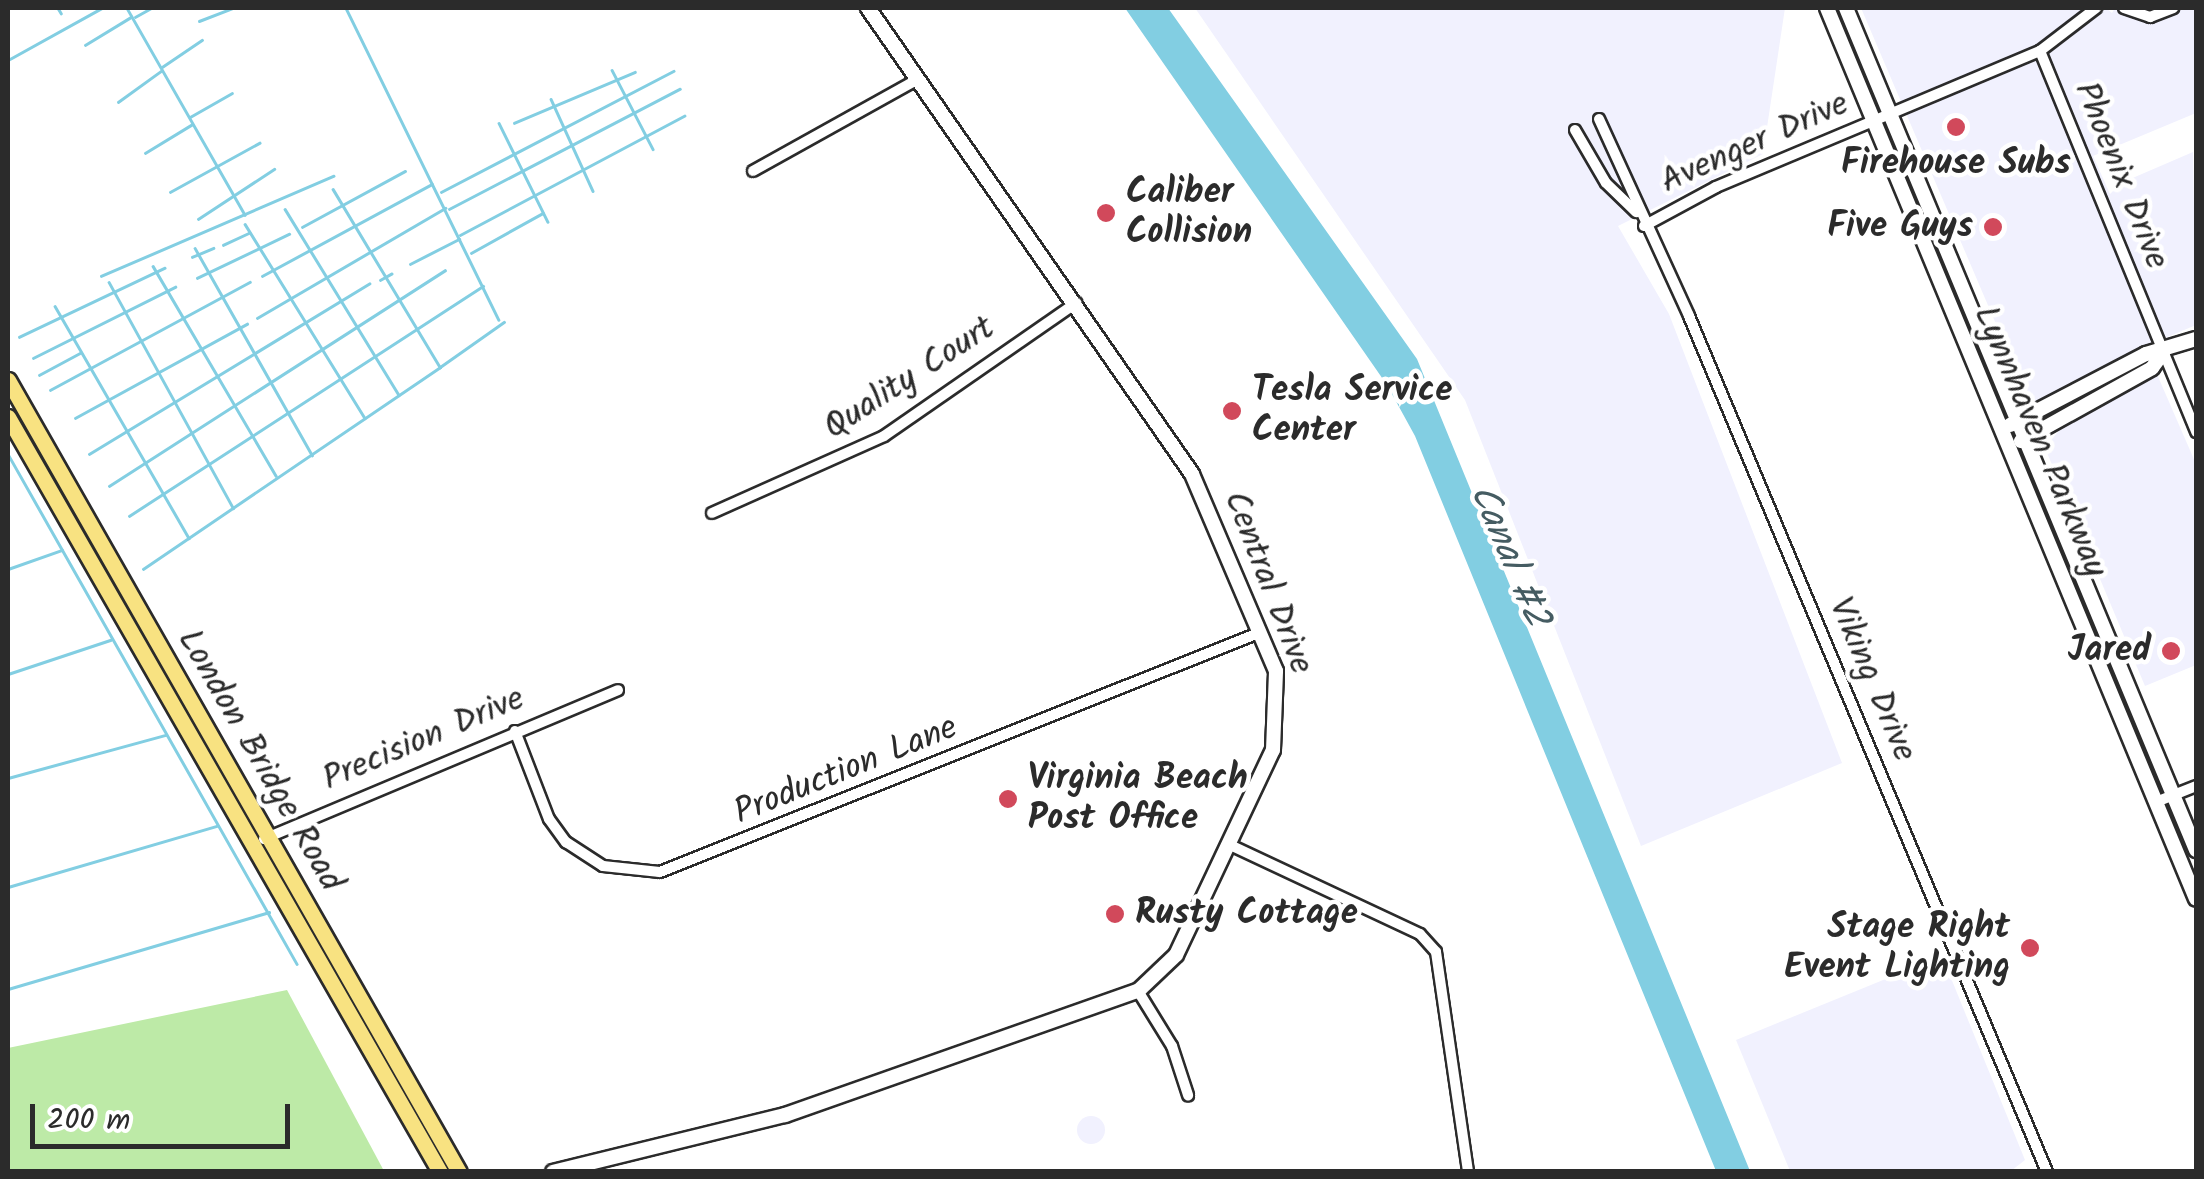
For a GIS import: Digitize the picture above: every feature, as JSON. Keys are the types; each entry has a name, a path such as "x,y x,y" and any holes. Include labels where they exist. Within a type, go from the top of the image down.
{"main road":[{"name":"London Bridge Road","path":"8,380 12,400 260,840 440,1172"},
{"name":"London Bridge Road","path":"8,417 459,1172"}],"street":[{"name":"Central Drive","path":"554,1172 785,1115 1138,991 1176,955 1278,724 1276,671 1192,474 868,8"},
{"name":"Lynnhaven Parkway","path":"1826,8 2196,899"},
{"name":"Lynnhaven Parkway","path":"1846,8 2196,850"},
{"name":"Avenger Drive","path":"1644,226 1716,187 2040,52 2096,8"},
{"path":"2124,8 2150,17 2173,8"},
{"name":"Phoenix Drive","path":"2040,52 2196,432"},
{"path":"753,171 918,79"},
{"name":"Viking Drive","path":"1599,119 1636,212 1694,330 2047,1172"},
{"name":"Viking Drive","path":"1575,130 1606,182 1636,212"},
{"name":"Quality Court","path":"712,514 880,438 1076,303"},
{"path":"2000,429 2146,354 2196,339"},
{"path":"2008,446 2152,368 2163,352"},
{"name":"Production Lane","path":"514,731 549,820 566,842 603,866 660,872 1261,632"},
{"name":"Precision Drive","path":"260,840 618,690"},
{"path":"2156,802 2196,786"},
{"path":"1228,844 1420,934 1436,952 1468,1172"},
{"path":"1138,991 1172,1046 1188,1094"}],"shaded area":[{"path":"1195,8 1785,8 1763,154 1618,226 1669,314 1842,763 1641,846 1465,400"},
{"path":"1861,8 2106,8 2112,13 2115,8 2196,8 2196,113 2093,156 2110,194 2121,183 2193,152 2196,325 2122,356 2031,406"},
{"path":"2156,372 2196,464 2196,665 2145,686 2045,448 2061,428"},
{"path":"1942,956 2025,1160 2011,1171 1790,1171 1736,1040"},
{"path":"1091,1116 1101,1120 1105,1130 1101,1140 1091,1144 1081,1140 1077,1130 1081,1120"}],"green space":[{"path":"287,990 384,1171 8,1171 8,1048"}],"water":[{"path":"1125,8 1168,8 1417,359 1750,1171 1716,1171 1415,436 1387,385"}],"waterway":[{"path":"58,8 61,13"},
{"path":"8,60 102,8"},
{"path":"127,8 245,215"},
{"path":"135,17 151,8"},
{"path":"199,21 233,8"},
{"path":"346,8 499,320"},
{"path":"85,45 131,17"},
{"path":"162,67 202,40"},
{"path":"612,70 653,149"},
{"path":"118,102 161,71"},
{"path":"441,192 673,71"},
{"path":"514,123 635,72"},
{"path":"449,209 680,89"},
{"path":"190,117 232,93"},
{"path":"551,99 593,191"},
{"path":"460,235 684,116"},
{"path":"499,123 548,222"},
{"path":"145,153 191,125"},
{"path":"170,192 259,143"},
{"path":"198,219 274,169"},
{"path":"302,227 405,171"},
{"path":"101,276 333,176"},
{"path":"262,276 432,184"},
{"path":"333,189 440,367 504,322"},
{"path":"257,318 445,208"},
{"path":"285,209 399,395"},
{"path":"471,253 543,213"},
{"path":"245,224 365,418"},
{"path":"223,245 249,233"},
{"path":"197,278 289,234"},
{"path":"410,264 459,239"},
{"path":"195,248 312,455"},
{"path":"192,257 213,248"},
{"path":"153,266 276,476"},
{"path":"19,337 164,268"},
{"path":"109,486 445,270"},
{"path":"380,280 391,274"},
{"path":"109,282 233,508"},
{"path":"50,390 250,282"},
{"path":"89,454 369,284"},
{"path":"129,516 483,286"},
{"path":"33,358 175,287"},
{"path":"55,306 189,538"},
{"path":"75,418 247,324"},
{"path":"39,375 80,353"},
{"path":"143,569 440,367"},
{"path":"8,454 297,964"},
{"path":"8,569 62,550"},
{"path":"8,674 110,640"},
{"path":"8,778 165,735"},
{"path":"8,887 217,826"},
{"path":"8,989 269,912"}],"place":[{"name":"Firehouse Subs","path":"1956,127"},
{"name":"Caliber Collision","path":"1106,213"},
{"name":"Five Guys","path":"1993,227"},
{"name":"Tesla Service Center","path":"1232,411"},
{"name":"Jared","path":"2171,651"},
{"name":"Virginia Beach Post Office","path":"1008,799"},
{"name":"Rusty Cottage","path":"1115,914"},
{"name":"Stage Right Event Lighting","path":"2030,948"}],"water label":[{"name":"Canal #2","path":"1508,556"}]}
